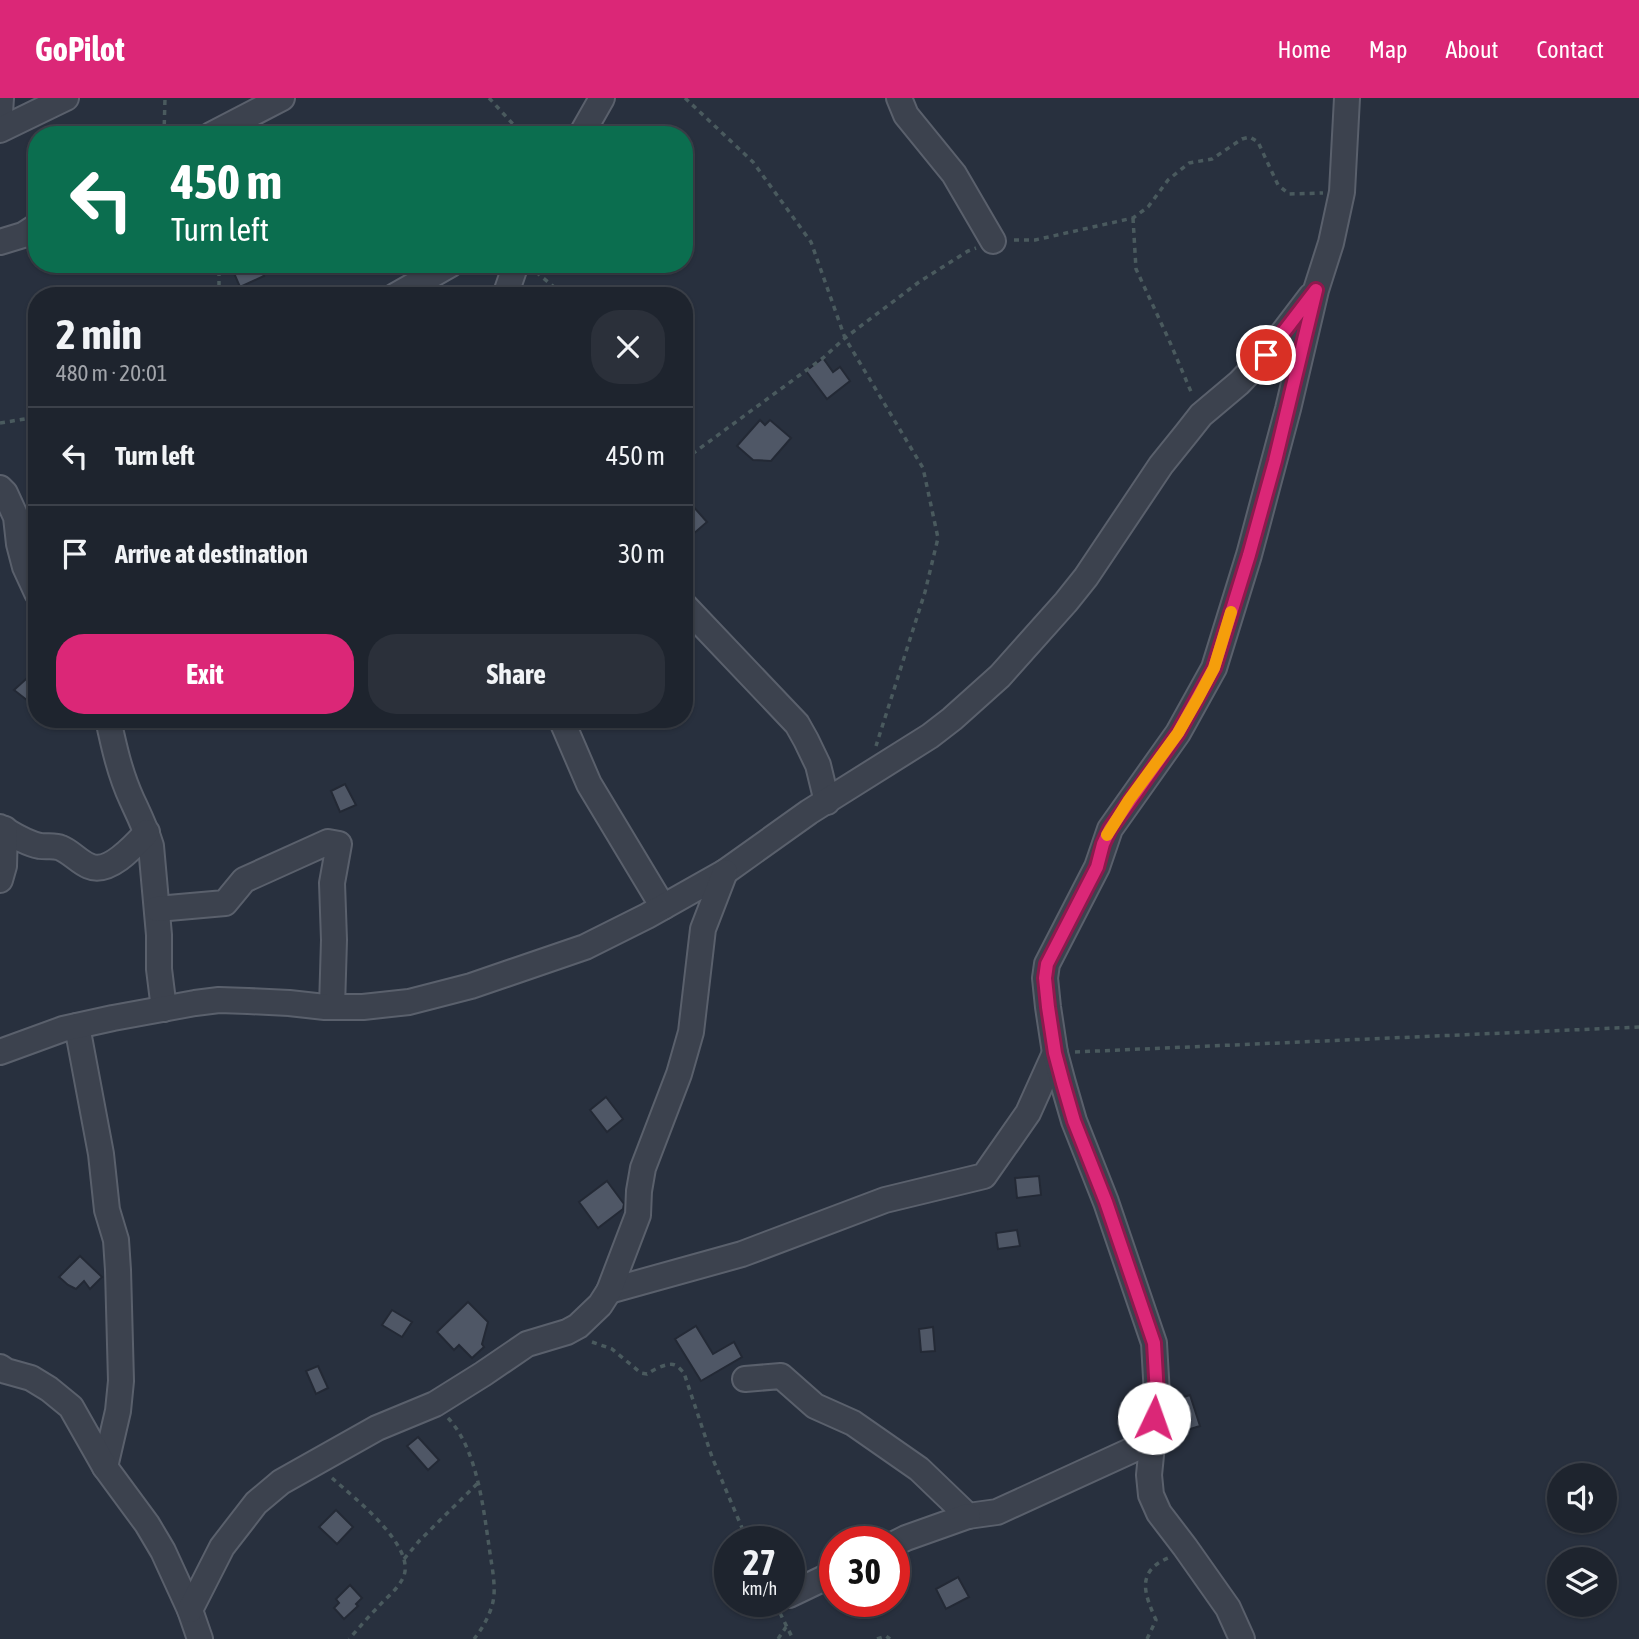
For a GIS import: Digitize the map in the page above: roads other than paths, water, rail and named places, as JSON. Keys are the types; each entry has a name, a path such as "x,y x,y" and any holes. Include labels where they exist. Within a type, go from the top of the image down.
{"street":[{"path":"0,113 1,98"},
{"path":"0,130 66,98"},
{"path":"228,126 282,98"},
{"path":"586,126 602,98"},
{"path":"899,98 906,115 954,174 993,241"},
{"path":"1242,1639 1228,1608 1159,1513 1151,1495 1149,1475 1157,1395 1154,1343 1106,1202 1074,1121 1055,1053 1045,978 1047,964 1097,867 1110,829 1178,733 1214,668 1275,461 1316,290 1331,243 1342,192 1347,98"},
{"path":"0,242 28,232"},
{"path":"411,287 435,273"},
{"path":"0,1052 63,1029 219,1000 332,1007 409,1002 471,986 585,947 725,872 785,828 930,736 1000,676 1086,577 1161,465 1201,415 1239,383 1266,355 1316,290"},
{"path":"0,488 26,516 19,544 28,563"},
{"path":"693,614 797,724 818,765 827,802"},
{"path":"110,728 117,759 151,846 164,1009"},
{"path":"565,728 589,784 663,907"},
{"path":"2,828 25,841 61,848 89,867 98,868 118,860 147,832"},
{"path":"0,880 4,866 2,828"},
{"path":"157,909 225,903 244,880 328,842 339,844 332,883 332,1007"},
{"path":"190,1610 222,1547 256,1503 281,1482 377,1428 435,1404 527,1344 578,1326 590,1317 609,1291 638,1215 643,1168 679,1074 691,1032 703,929 725,872"},
{"path":"77,1026 101,1154 107,1210 116,1240 118,1270 121,1381 118,1411 105,1467"},
{"path":"609,1291 742,1254 885,1200 984,1175 1028,1113 1055,1053"},
{"path":"0,1367 32,1378 71,1407 105,1467 147,1524 163,1551 200,1639"},
{"path":"745,1379 781,1376 815,1406 853,1423 919,1469 968,1516"},
{"path":"910,1537 968,1516 997,1512 1152,1441"}]}
